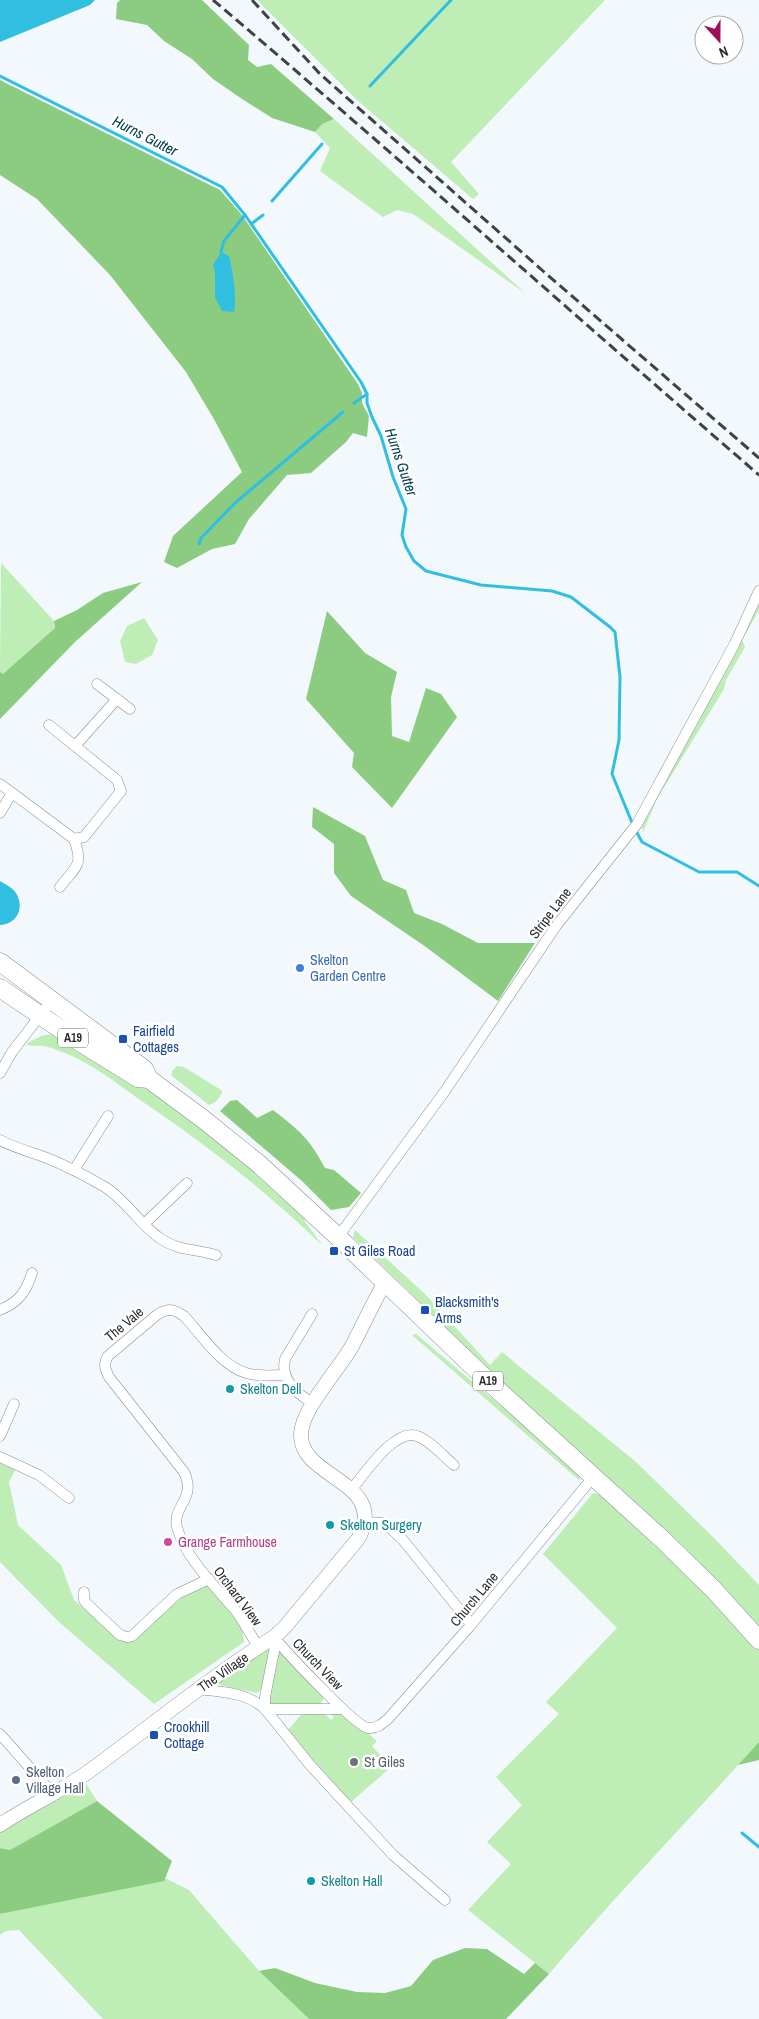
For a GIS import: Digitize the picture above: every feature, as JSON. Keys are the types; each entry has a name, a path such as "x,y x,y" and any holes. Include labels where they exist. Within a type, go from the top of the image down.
{"highway":[{"name":"A19","path":"0,962 144,1069 149,1080"},
{"name":"A19","path":"0,988 40,1016 138,1078 149,1080 203,1119 259,1164 338,1236 487,1380 594,1476 714,1590 759,1640"}],"street":[{"name":"Stripe Lane","path":"338,1236 445,1092 556,926 637,824 734,645 759,591"},
{"path":"97,684 130,709"},
{"path":"75,746 116,699"},
{"path":"49,725 117,780 121,791 84,837 74,840"},
{"path":"0,784 74,840 80,854 80,862 60,886"},
{"path":"0,813 12,793"},
{"path":"0,1073 12,1052 52,1000"},
{"path":"74,1170 108,1116"},
{"path":"0,1140 74,1170 117,1196 162,1240 179,1248 204,1251 216,1255"},
{"path":"144,1224 187,1183"},
{"path":"0,1310 20,1298 27,1289 32,1273"},
{"path":"385,1282 345,1358 313,1403 302,1425 303,1448 309,1456 351,1490 363,1504 365,1522 382,1523 398,1535 471,1624"},
{"name":"The Vale","path":"188,1480 176,1461 109,1377 104,1362 108,1356 158,1314 167,1309 176,1310 184,1316 226,1362 235,1369 247,1374 263,1376 285,1375"},
{"path":"312,1314 285,1359 283,1367 285,1375 296,1393 313,1403"},
{"path":"0,1436 14,1404"},
{"path":"351,1490 392,1443 403,1436 417,1436 454,1465"},
{"path":"0,1457 39,1475 69,1498"},
{"name":"Church Lane","path":"368,1728 381,1725 388,1719 471,1624 594,1476"},
{"name":"Orchard View","path":"188,1480 187,1496 176,1520 177,1527 191,1554 237,1613 258,1647"},
{"name":"The Village","path":"0,1825 83,1775 198,1689 258,1647 275,1639 346,1554 358,1538 365,1522"},
{"path":"84,1592 84,1600 87,1604 120,1635 127,1637 132,1636 177,1594 209,1579"},
{"name":"The Village","path":"265,1709 265,1697 275,1639"},
{"name":"Church View","path":"275,1639 343,1709 368,1728"},
{"path":"198,1689 243,1696 259,1703 310,1765 393,1855 445,1900"},
{"path":"265,1709 343,1709"},
{"path":"0,1734 53,1794"}],"green space":[{"path":"120,0 202,0 249,45 248,60 257,67 271,64 334,119 322,124 315,132 272,118 213,79 192,59 164,41 147,25 116,19 117,3"},
{"path":"257,0 605,0 451,162 479,194 473,199 357,100"},
{"path":"0,80 220,190 242,215 358,384 362,393 362,403 369,416 367,437 353,433 346,442 311,473 287,475 249,519 235,544 212,549 177,568 164,562 173,536 242,472 186,372 110,275 37,199 0,175"},
{"path":"334,119 525,293 413,214 397,210 383,217 320,171 330,148 315,132 322,124"},
{"path":"1,563 54,621 55,628 3,675 0,672"},
{"path":"142,582 75,642 0,719 0,672 3,674 55,628 54,621 77,610 103,593"},
{"path":"759,598 759,610 742,640 745,647 726,680 724,689 657,799 643,832 641,821"},
{"path":"327,611 365,653 397,672 391,697 392,736 409,742 426,688 441,694 457,717 392,808 352,767 354,753 306,699"},
{"path":"144,618 158,640 152,655 136,664 125,662 120,641 127,626"},
{"path":"313,807 365,836 383,880 406,890 414,913 442,924 478,943 535,943 498,1001 426,947 351,896 334,873 334,844 312,827"},
{"path":"51,1034 79,1045 132,1078 211,1134 260,1174 306,1218 304,1220 322,1245 280,1206 236,1170 104,1074 62,1052 44,1046 26,1044 41,1036"},
{"path":"177,1066 184,1067 221,1090 222,1093 214,1103 209,1105 172,1076 172,1071"},
{"path":"237,1100 257,1118 273,1110 303,1136 314,1149 325,1168 334,1170 361,1193 349,1207 331,1210 302,1181 220,1111 230,1101"},
{"path":"355,1230 424,1293 490,1365 502,1352 636,1462 714,1538 759,1585 759,1629 452,1337 420,1302 353,1237"},
{"path":"416,1334 578,1471 580,1481 412,1335"},
{"path":"0,1461 16,1469 9,1482 18,1525 61,1565 74,1600 119,1639 130,1641 190,1591 209,1585 242,1627 244,1642 154,1704 59,1622 0,1562"},
{"path":"593,1493 601,1495 697,1582 759,1650 759,1742 626,1886 549,1974 468,1910 511,1864 487,1842 522,1805 496,1777 559,1714 546,1702 617,1628 543,1554"},
{"path":"273,1643 263,1688 257,1693 220,1685 214,1681"},
{"path":"277,1647 323,1696 323,1700 319,1705 272,1706 267,1697"},
{"path":"323,1712 331,1720 334,1717 329,1712 344,1713 377,1741 372,1746 391,1767 351,1802 287,1731 301,1715"},
{"path":"759,1742 759,1760 738,1765"},
{"path":"85,1782 97,1801 10,1850 0,1848 0,1831"},
{"path":"97,1801 172,1861 164,1881 0,1914 0,1848 10,1850"},
{"path":"165,1878 189,1890 259,1971 309,2019 103,2019 19,1930 6,1931 0,1935 0,1914"},
{"path":"465,1948 487,1949 524,1974 535,1963 549,1974 506,2019 309,2019 259,1971 275,1968 315,1983 357,1992 385,1993 411,1986 433,1960"}],"water":[{"path":"0,0 95,0 90,5 0,42"},
{"path":"221,252 229,256 235,291 234,312 222,311 215,297 213,265"},
{"path":"0,881 15,891 20,904 15,918 11,922 0,925"}],"waterway":[{"path":"370,86 451,0"},
{"name":"Hurns Gutter","path":"0,76 222,187 245,215 361,382 367,394 367,403 381,436 393,477 406,509 402,535 414,561 426,571 481,585 552,591 571,597 615,632 620,677 619,740 612,774 633,825"},
{"path":"272,201 322,144"},
{"path":"221,252 224,241 245,215"},
{"path":"251,224 263,215"},
{"path":"354,403 367,394"},
{"path":"199,544 201,538 235,503 343,412"},
{"name":"Hurns Gutter","path":"636,831 642,842 699,872 737,872 759,886"},
{"path":"742,1833 759,1847"}],"railway":[{"path":"213,0 759,475"},
{"path":"252,0 320,74 759,458"}],"place":[{"name":"Skelton Garden Centre","path":"300,968"},
{"name":"Fairfield Cottages","path":"123,1039"},
{"name":"St Giles Road","path":"334,1251"},
{"name":"Blacksmith's Arms","path":"425,1310"},
{"name":"Skelton Dell","path":"230,1389"},
{"name":"Skelton Surgery","path":"330,1525"},
{"name":"Grange Farmhouse","path":"168,1542"},
{"name":"Crookhill Cottage","path":"154,1735"},
{"name":"St Giles","path":"354,1762"},
{"name":"Skelton Village Hall","path":"16,1780"},
{"name":"Skelton Hall","path":"311,1881"}]}
